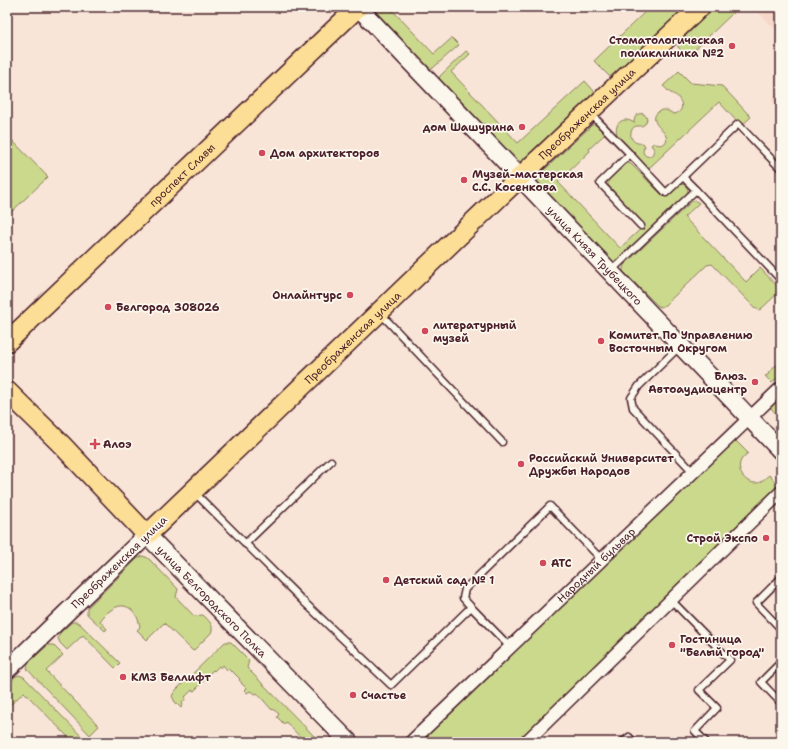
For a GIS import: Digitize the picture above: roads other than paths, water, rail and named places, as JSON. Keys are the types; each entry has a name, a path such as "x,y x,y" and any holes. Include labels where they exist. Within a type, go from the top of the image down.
{"main road":[{"name":"проспект Славы","path":"7,342 358,7"},
{"name":"Преображенская улица","path":"147,535 520,176 700,7"},
{"name":"улица Белгородского Полка","path":"7,391 147,535"}],"street":[{"name":"улица Князя Трубецкого","path":"358,7 781,451"},
{"name":"Народный бульвар","path":"411,742 781,388"},
{"path":"526,742 781,492"},
{"name":"Преображенская улица","path":"7,670 147,535"},
{"name":"улица Белгородского Полка","path":"147,535 349,742"}],"lane":[{"path":"589,112 666,193 738,124 781,169"},
{"path":"630,154 600,183 641,226"},
{"path":"683,177 781,280"},
{"path":"610,272 696,190"},
{"path":"379,311 502,442"},
{"path":"681,345 639,386 632,398 633,408 693,472"},
{"path":"245,544 330,461"},
{"path":"192,491 390,685 471,607"},
{"path":"510,647 463,598 465,589 550,506 602,560"},
{"path":"781,578 756,603 781,629"},
{"path":"671,600 730,660 699,690 717,708 694,731 706,742"},
{"path":"781,662 761,682 781,703"},
{"path":"623,742 629,736 634,742"}],"place":[{"name":"Стоматологическая поликлиника №2","path":"732,46"},
{"name":"дом Шашурина","path":"522,127"},
{"name":"Дом архитекторов","path":"262,153"},
{"name":"Музей-мастерская С.С. Косенкова","path":"464,180"},
{"name":"Онлайнтурс","path":"350,295"},
{"name":"Белгород 308026","path":"108,307"},
{"name":"литературный музей","path":"425,331"},
{"name":"Комитет По Управлению Восточным Округом","path":"601,341"},
{"name":"Блюз. Автоаудиоцентр","path":"755,382"},
{"name":"Алоэ","path":"95,444"},
{"name":"Российский Университет Дружбы Народов","path":"521,464"},
{"name":"Строй Экспо","path":"766,538"},
{"name":"АТС","path":"543,563"},
{"name":"Детский сад № 1","path":"386,580"},
{"name":"Гостиница \"Белый город\"","path":"672,645"},
{"name":"КМЗ Беллифт","path":"123,677"},
{"name":"Счастье","path":"353,695"}]}
